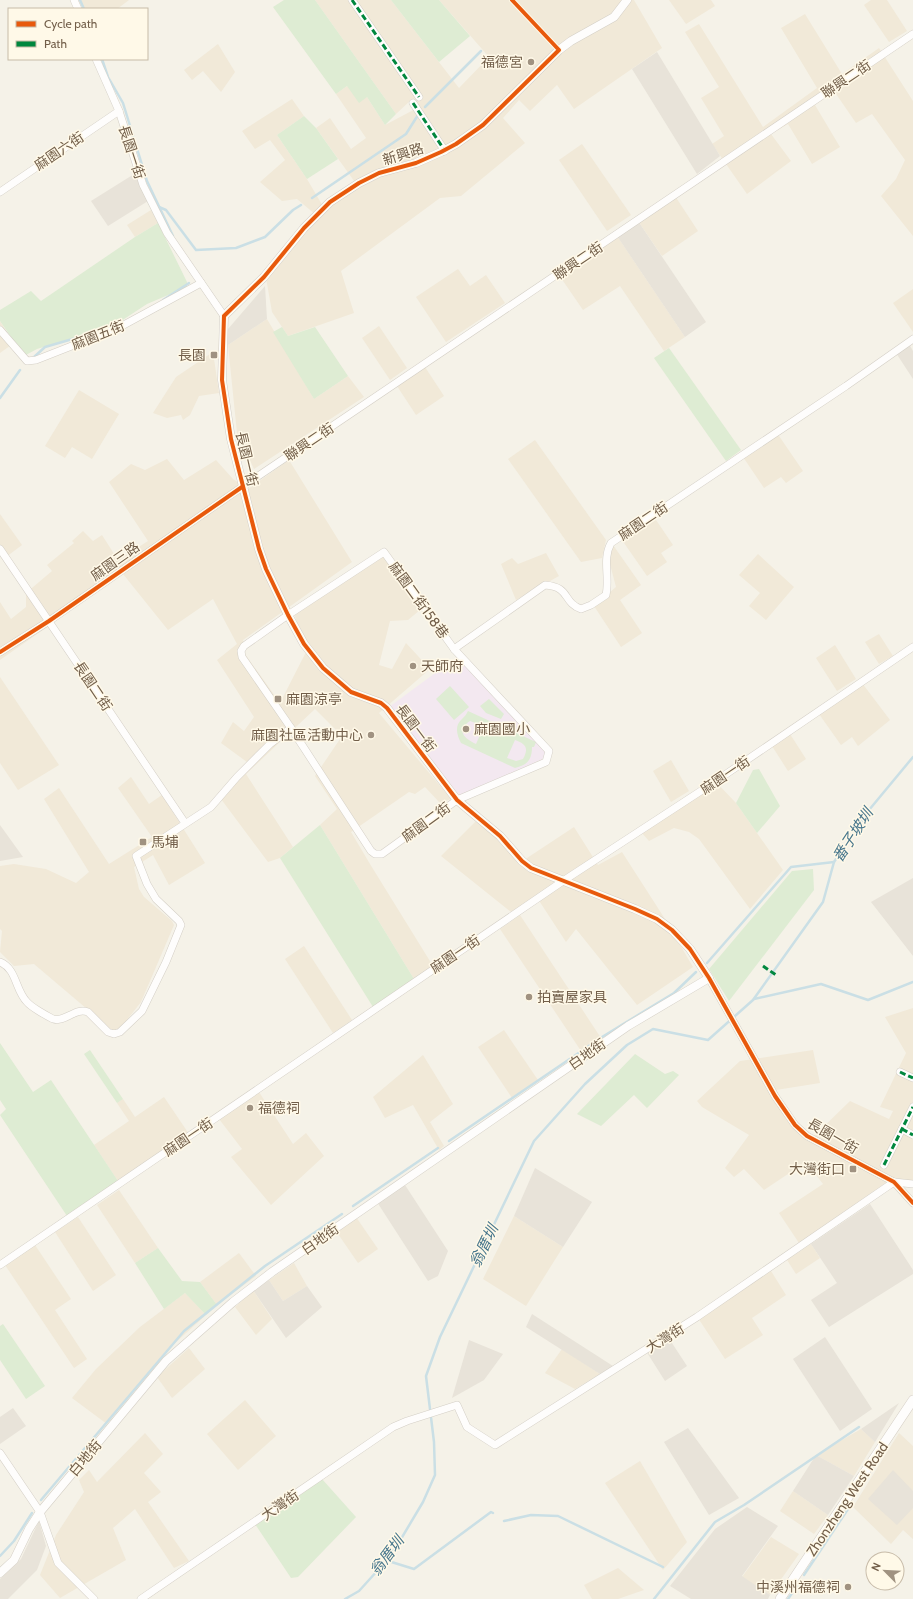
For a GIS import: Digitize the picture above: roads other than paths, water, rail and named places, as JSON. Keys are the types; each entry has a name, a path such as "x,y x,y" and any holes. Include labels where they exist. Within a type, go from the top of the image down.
{"main road":[{"name":"Zhonzheng West Road","path":"780,1599 913,1400"}],"street":[{"path":"352,0 419,97"},
{"name":"新興路","path":"224,316 264,277 304,228 330,202 359,182 379,173 416,163 445,151 484,126 559,50 571,41 614,17 627,0"},
{"name":"聯興二街","path":"242,487 913,34"},
{"name":"長園一街","path":"96,60 119,111 143,185 167,233 224,316 222,380 230,439 259,549 266,569 304,644 323,668 351,692 381,703 387,708 457,800 500,836 522,861 531,868 635,909 657,919 672,930 690,949 709,978 774,1096 795,1125 807,1136 894,1182 913,1202"},
{"path":"413,103 445,151"},
{"name":"麻園六街","path":"0,192 119,111"},
{"name":"麻園五街","path":"0,330 27,361 36,360 120,328 201,283"},
{"name":"麻園二街","path":"291,728 370,850 375,854 382,854 457,800 546,762 549,752 454,649 546,585 555,586 562,590 573,606 581,609 606,595 608,585 607,551 612,543 846,386 913,339"},
{"name":"麻園三路","path":"0,652 49,621 242,487"},
{"name":"長園二街","path":"0,549 186,823"},
{"name":"麻園二街158巷","path":"288,615 384,552 454,649"},
{"path":"0,962 7,965 26,1002 52,1019 58,1020 84,1010 88,1012 108,1032 114,1034 120,1032 142,1011 166,962 181,925 179,921 156,899 147,884 136,856 211,807 236,777 270,744 291,728 242,658 241,651 244,646 288,615"},
{"name":"麻園一街","path":"0,1264 562,881 710,785 913,647"},
{"name":"白地街","path":"0,1573 14,1560 29,1529 40,1512 166,1361 234,1302 278,1268 628,1026 709,978"},
{"path":"900,1072 913,1078"},
{"path":"884,1165 913,1107"},
{"path":"902,1129 913,1135"},
{"name":"長園一街","path":"894,1182 913,1184"},
{"name":"大灣街","path":"141,1599 393,1427 457,1405 467,1427 495,1446 697,1317 894,1182"},
{"path":"0,1453 40,1512 58,1563 94,1599"}],"waterway":[{"path":"80,0 84,8"},
{"path":"425,107 481,51"},
{"path":"102,60 108,77 123,103 147,181 173,236"},
{"path":"312,198 406,134 418,115"},
{"path":"159,207 166,210 196,250 236,248 265,237 293,210 301,205"},
{"path":"163,300 189,283"},
{"path":"33,358 45,347 107,329"},
{"path":"0,398 20,370"},
{"name":"翁厝圳","path":"345,1599 359,1591 378,1570 398,1544 423,1502 435,1475 434,1442 426,1376 440,1337 534,1141 585,1084 627,1045 653,1029 708,1040 753,1000 823,902 834,862 869,810 913,757"},
{"name":"番子坡圳","path":"707,963 791,867 834,862"},
{"path":"449,1141 602,1037 674,993 696,972"},
{"path":"754,999 821,984 868,1000 913,982"},
{"path":"353,1206 438,1148"},
{"path":"41,1500 184,1331 265,1266 342,1214"},
{"path":"654,1599 715,1522 744,1505 859,1427"},
{"path":"804,1575 850,1506"},
{"path":"385,1560 414,1569 491,1512 493,1513"},
{"path":"0,1556 14,1541 32,1513"},
{"path":"504,1521 531,1515 558,1516 663,1567"},
{"path":"788,1599 797,1586"}],"place":[{"name":"福德宮","path":"531,62"},
{"name":"長園","path":"214,355"},
{"name":"天師府","path":"413,666"},
{"name":"麻園涼亭","path":"278,699"},
{"name":"麻園國小","path":"466,729"},
{"name":"麻園社區活動中心","path":"371,735"},
{"name":"馬埔","path":"143,842"},
{"name":"拍賣屋家具","path":"529,997"},
{"name":"福德祠","path":"250,1108"},
{"name":"大灣街口","path":"853,1169"},
{"name":"中溪州福德祠","path":"848,1587"}]}
